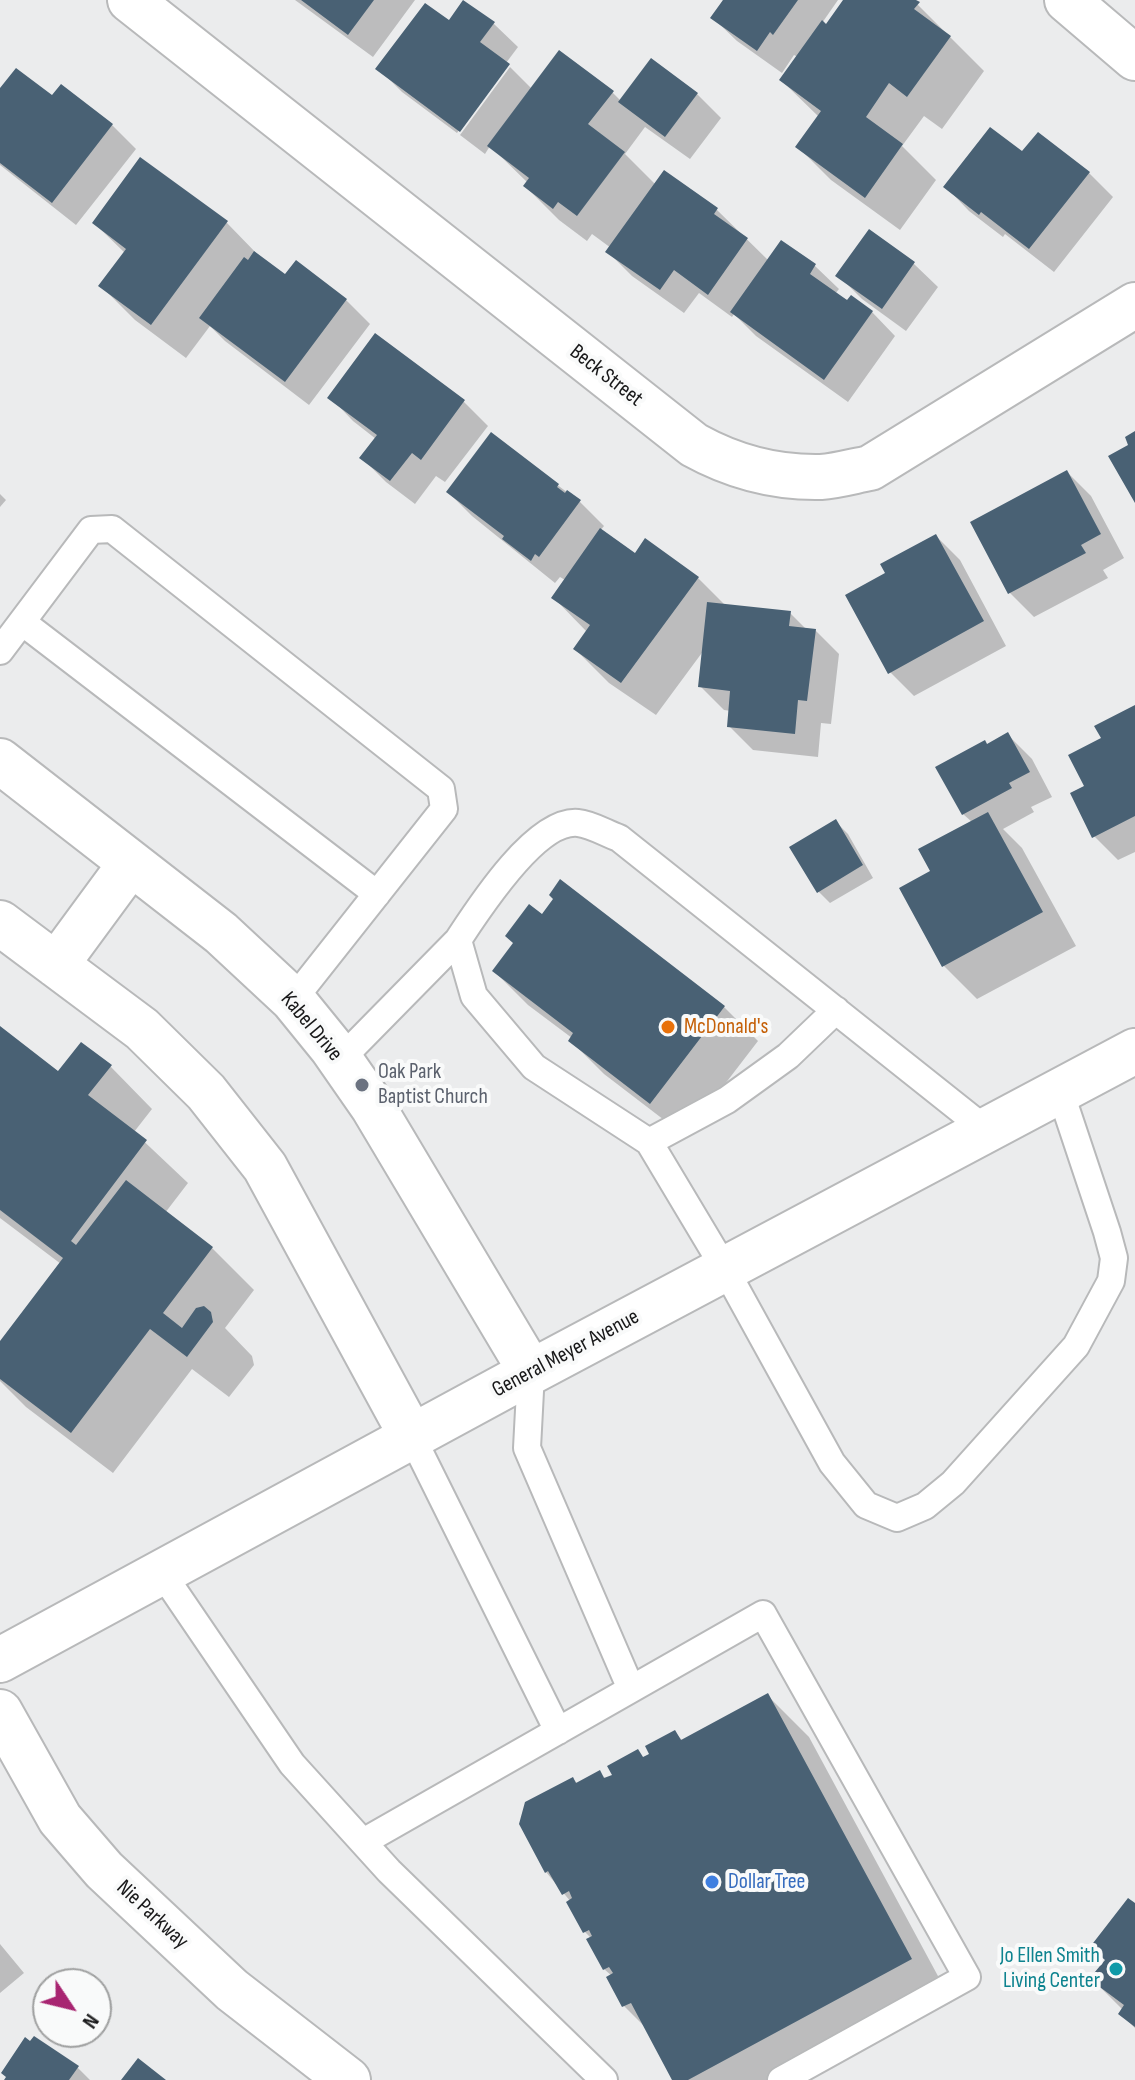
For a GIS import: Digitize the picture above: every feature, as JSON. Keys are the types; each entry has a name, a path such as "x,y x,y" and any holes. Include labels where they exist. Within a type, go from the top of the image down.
{"street":[{"name":"Beck Street","path":"130,0 694,445 729,462 765,473 821,477 870,468 1135,305"},
{"path":"1067,0 1135,58"},
{"name":"Kabel Drive","path":"0,761 221,933 293,1000 373,1107 531,1372"},
{"path":"56,965 131,863"},
{"path":"0,923 142,1029 206,1092 265,1167 412,1437"},
{"name":"General Meyer Avenue","path":"0,1660 531,1372 1060,1091 1132,1057"},
{"name":"Nie Parkway","path":"0,1712 60,1819 104,1870 232,1990 348,2080"}],"lane":[{"path":"0,651 91,530 112,529 441,789 444,809 293,1000"},
{"path":"22,622 377,894"},
{"path":"340,1060 458,940 493,888 543,833 577,823 619,838 986,1130"},
{"path":"458,940 474,996 534,1067 649,1142 725,1269 832,1463 866,1505 897,1518 925,1506 953,1483 1076,1346 1111,1281 1125,1263 1060,1091"},
{"path":"649,1142 739,1091 788,1056 836,1010"},
{"path":"531,1372 527,1448 631,1689"},
{"path":"412,1437 558,1731"},
{"path":"162,1573 292,1764 389,1871 604,2080"},
{"path":"363,1842 763,1614 967,1977 781,2080"}],"building":[{"path":"301,0 374,0 348,35"},
{"path":"463,0 495,22 480,42 510,64 460,132 375,69 425,3 449,20"},
{"path":"723,0 798,0 773,35 770,32 757,51 710,18"},
{"path":"843,0 916,0 920,2 914,9 951,36 907,97 889,83 866,117 903,144 865,198 795,147 821,111 779,80 822,20 826,24"},
{"path":"559,50 614,91 588,124 625,152 577,216 558,202 553,209 523,186 529,178 487,146"},
{"path":"651,58 698,93 665,137 618,102"},
{"path":"16,68 52,95 61,84 113,124 52,203 0,163 0,88"},
{"path":"990,127 1022,151 1038,132 1090,172 1029,249 943,187"},
{"path":"140,157 228,221 151,325 98,286 126,249 92,223"},
{"path":"664,170 718,208 714,214 748,238 708,295 674,270 660,290 605,252"},
{"path":"869,229 915,262 882,309 835,276"},
{"path":"781,240 816,264 810,274 847,300 851,295 873,311 824,380 730,312"},
{"path":"254,251 285,274 296,260 347,299 285,382 199,318 244,257 248,260"},
{"path":"375,333 465,400 421,460 412,453 390,481 359,458 377,435 327,398"},
{"path":"1135,431 1135,503 1108,456 1128,445 1125,437"},
{"path":"491,432 559,484 557,487 581,500 539,557 535,554 531,561 446,492"},
{"path":"1067,470 1101,534 1081,545 1086,553 1008,594 970,522"},
{"path":"600,528 635,553 645,538 699,577 621,683 573,649 590,625 551,598"},
{"path":"936,534 984,621 888,674 845,595 885,573 880,564"},
{"path":"707,602 791,611 789,626 816,629 807,701 798,700 795,734 727,727 730,691 698,687"},
{"path":"1135,705 1135,816 1092,838 1070,793 1084,786 1068,755 1101,738 1094,726"},
{"path":"1008,732 1030,772 1009,783 1012,788 962,815 935,767 985,740 987,744"},
{"path":"988,812 1043,912 942,967 899,888 930,871 918,849"},
{"path":"836,819 863,865 817,893 789,847"},
{"path":"560,879 725,1006 650,1104 568,1041 573,1033 492,971 513,943 505,936 529,904 542,914 553,899 549,895"},
{"path":"0,1026 58,1071 81,1042 112,1065 88,1095 147,1140 71,1241 76,1245 126,1180 213,1247 163,1313 182,1328 196,1308 204,1306 211,1312 213,1322 187,1357 150,1329 71,1433 0,1379 0,1341 63,1258 0,1210"},
{"name":"Dollar Tree","path":"768,1693 912,1959 688,2080 672,2080 631,2003 622,2007 606,1977 613,1973 609,1967 603,1970 586,1939 592,1936 589,1930 583,1933 566,1902 572,1898 569,1891 562,1895 548,1871 545,1873 519,1824 525,1802 573,1777 576,1783 600,1770 604,1778 612,1775 607,1766 638,1749 643,1757 649,1754 645,1746 675,1730 681,1740"},
{"name":"Jo Ellen Smith Living Center","path":"1128,1898 1135,1903 1135,2027 1118,2014 1124,2005 1089,1979 1105,1960 1090,1947"},
{"path":"25,2037 30,2041 32,2038 32,2048 52,2048 79,2066 69,2080 4,2080 6,2077 1,2073"},
{"path":"138,2058 166,2080 121,2080"}],"place":[{"name":"McDonald's","path":"668,1027"},
{"name":"Oak Park Baptist Church","path":"362,1085"},
{"name":"Dollar Tree","path":"712,1882"},
{"name":"Jo Ellen Smith Living Center","path":"1116,1969"}]}
